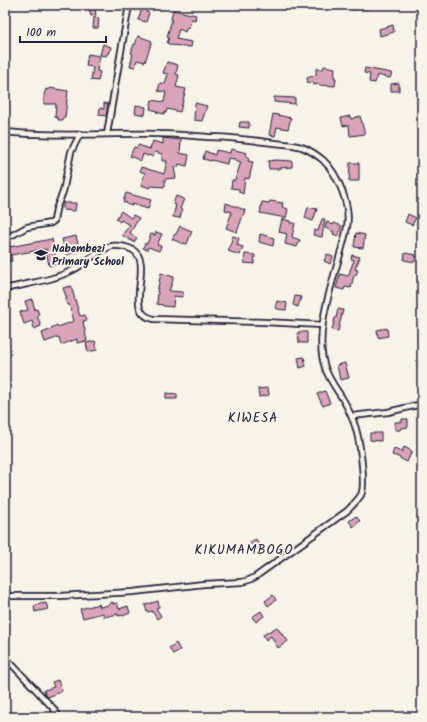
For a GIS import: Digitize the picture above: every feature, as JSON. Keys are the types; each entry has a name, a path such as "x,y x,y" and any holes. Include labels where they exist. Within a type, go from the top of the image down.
{"street":[{"path":"107,134 130,5"},
{"path":"5,132 36,134 161,134 229,137 291,144 302,147 324,161 336,177 346,205 348,218 322,326 321,357 332,383 342,397 352,416 357,432 361,458 363,488 361,495 346,511 274,564 249,580 242,582 204,584 133,592 60,596 5,596"},
{"path":"5,239 27,227 51,223 54,221 56,209 63,192 71,152 80,134"},
{"path":"5,289 55,277 73,270 106,248 121,246 133,250 140,260 141,267 138,290 140,308 143,315 148,318 264,322 322,326"},
{"path":"352,416 388,412 422,404"},
{"path":"5,657 53,708 59,717"}],"building":[{"path":"88,5 94,5 96,15 91,16"},
{"path":"143,5 149,5 146,12 149,13 146,22 138,20"},
{"path":"352,5 371,5 372,8 352,10"},
{"path":"173,10 196,15 195,20 191,19 189,28 187,27 185,32 179,29 176,39 192,42 191,47 171,45 167,43"},
{"path":"94,17 99,18 98,28 93,28"},
{"path":"393,25 394,32 380,36 379,29"},
{"path":"138,36 152,41 145,62 137,60 135,67 130,66 133,54 131,53"},
{"path":"103,44 111,47 106,56 100,55"},
{"path":"88,54 100,56 97,71 100,72 98,81 91,80 93,67 86,66"},
{"path":"167,62 178,65 176,74 179,75 176,87 186,89 180,112 167,109 166,113 164,112 164,114 150,109 152,100 164,102 166,92 158,91 160,83 165,84 168,74 163,73"},
{"path":"324,66 335,68 335,86 319,84 314,85 313,82 308,83 307,78 316,75 316,69 323,69"},
{"path":"365,68 392,73 390,78 377,75 375,83 369,82 370,74 364,73"},
{"path":"399,83 399,91 391,91 391,84"},
{"path":"49,88 68,91 65,117 63,120 58,120 58,118 55,117 56,104 44,104 44,95 46,89 49,90"},
{"path":"274,97 295,98 295,104 274,102"},
{"path":"104,103 108,104 106,116 99,115 100,108 104,109"},
{"path":"195,103 207,106 202,121 194,120"},
{"path":"136,105 146,107 145,115 135,113"},
{"path":"273,114 291,118 288,129 277,127 275,136 269,135"},
{"path":"350,116 351,119 360,116 365,134 350,136 349,126 343,126 341,118"},
{"path":"240,122 249,122 249,128 239,127"},
{"path":"163,138 181,140 180,153 189,155 187,166 179,164 178,167 174,167 176,178 165,179 165,187 150,186 150,188 141,185 145,173 140,171 141,167 164,174 167,161 162,161 162,154 155,152 153,157 143,154 141,161 130,156 134,147 137,148 138,145 150,149 153,141 163,144"},
{"path":"231,149 247,153 246,156 249,157 248,161 253,162 249,179 245,178 243,194 239,192 239,189 231,188 232,180 235,180 241,162 228,158 227,164 203,159 205,151 215,155 216,150 230,153"},
{"path":"268,161 292,161 292,167 269,169"},
{"path":"350,163 359,163 359,181 349,181"},
{"path":"126,193 151,200 148,209 132,204 132,206 123,202"},
{"path":"176,196 184,199 180,209 182,210 180,218 173,217 176,205 173,204"},
{"path":"270,201 283,203 282,207 288,209 286,218 260,213 262,202 269,203"},
{"path":"63,203 76,203 75,211 63,210"},
{"path":"226,203 245,210 237,232 226,228 232,212 225,210"},
{"path":"308,207 317,209 313,221 305,218"},
{"path":"121,211 131,218 133,215 139,218 130,233 137,238 134,242 122,235 130,225 116,219"},
{"path":"408,214 416,218 412,225 405,222"},
{"path":"282,219 290,221 290,223 295,223 292,237 300,240 297,247 285,244 287,234 279,232"},
{"path":"322,219 325,219 322,237 313,235 314,230 318,231"},
{"path":"327,222 333,225 334,223 342,226 338,236 333,234 334,232 325,228"},
{"path":"180,226 192,231 187,244 183,244 172,239"},
{"path":"156,232 162,234 157,245 161,246 159,251 148,247 147,250 143,248 145,243 147,244 151,234 155,235"},
{"path":"356,233 365,235 363,248 354,247"},
{"path":"260,234 274,238 273,246 259,242"},
{"path":"76,236 80,251 66,255 62,239"},
{"path":"233,236 239,238 237,245 243,247 240,255 228,251"},
{"path":"52,239 57,264 49,266 46,249 11,255 12,261 5,262 5,247"},
{"path":"405,253 416,255 415,262 404,260"},
{"path":"245,254 255,255 254,264 244,263"},
{"path":"327,254 333,257 330,264 324,261"},
{"path":"352,255 360,257 355,269 358,270 356,275 354,275 351,288 345,287 344,290 336,288 340,274 348,276 354,260 351,259"},
{"path":"161,273 174,277 169,291 183,292 182,297 174,296 173,307 157,304 157,292"},
{"path":"71,286 80,316 85,315 87,320 83,321 87,341 77,343 77,339 61,345 59,337 45,342 42,333 57,325 58,327 74,321 69,304 67,305 65,300 67,299 63,288"},
{"path":"295,296 301,297 298,307 293,305"},
{"path":"32,299 35,310 37,309 39,314 37,315 41,326 34,329 32,321 24,324 20,312 28,310 25,301"},
{"path":"277,301 287,303 286,310 275,308"},
{"path":"338,309 343,310 338,331 332,330"},
{"path":"387,328 388,336 378,338 377,330"},
{"path":"298,332 307,332 307,343 299,343"},
{"path":"95,341 97,350 88,352 86,343"},
{"path":"304,357 306,366 300,368 298,358"},
{"path":"345,363 349,378 340,380 337,365"},
{"path":"268,388 269,395 259,397 258,389"},
{"path":"325,391 330,403 323,406 317,394"},
{"path":"166,393 177,394 177,399 166,399"},
{"path":"402,419 408,419 408,427 395,430 395,422 402,422"},
{"path":"370,433 381,433 381,441 370,440"},
{"path":"404,447 412,451 407,462 392,455 394,449 402,452"},
{"path":"356,516 360,521 353,527 349,521"},
{"path":"256,539 261,549 256,552 250,542"},
{"path":"273,595 276,600 268,606 265,601"},
{"path":"158,601 159,607 156,608 161,616 157,619 152,611 147,612 145,605"},
{"path":"42,602 42,604 46,603 48,609 35,612 34,606"},
{"path":"113,602 113,604 117,603 119,609 128,606 130,613 123,616 118,616 118,614 104,617 103,613 83,618 80,609 99,604 100,607 109,605"},
{"path":"261,611 264,616 256,622 252,617"},
{"path":"277,627 288,641 278,648 271,636 266,640 263,635"},
{"path":"176,643 180,650 173,654 169,648"},
{"path":"58,680 62,691 48,697 44,690 54,687 52,682"}],"place":[{"name":"Nabembezi Primary School","path":"41,255"}],"district":[{"name":"KIWESA","path":"253,418"},
{"name":"KIKUMAMBOGO","path":"244,550"}]}
